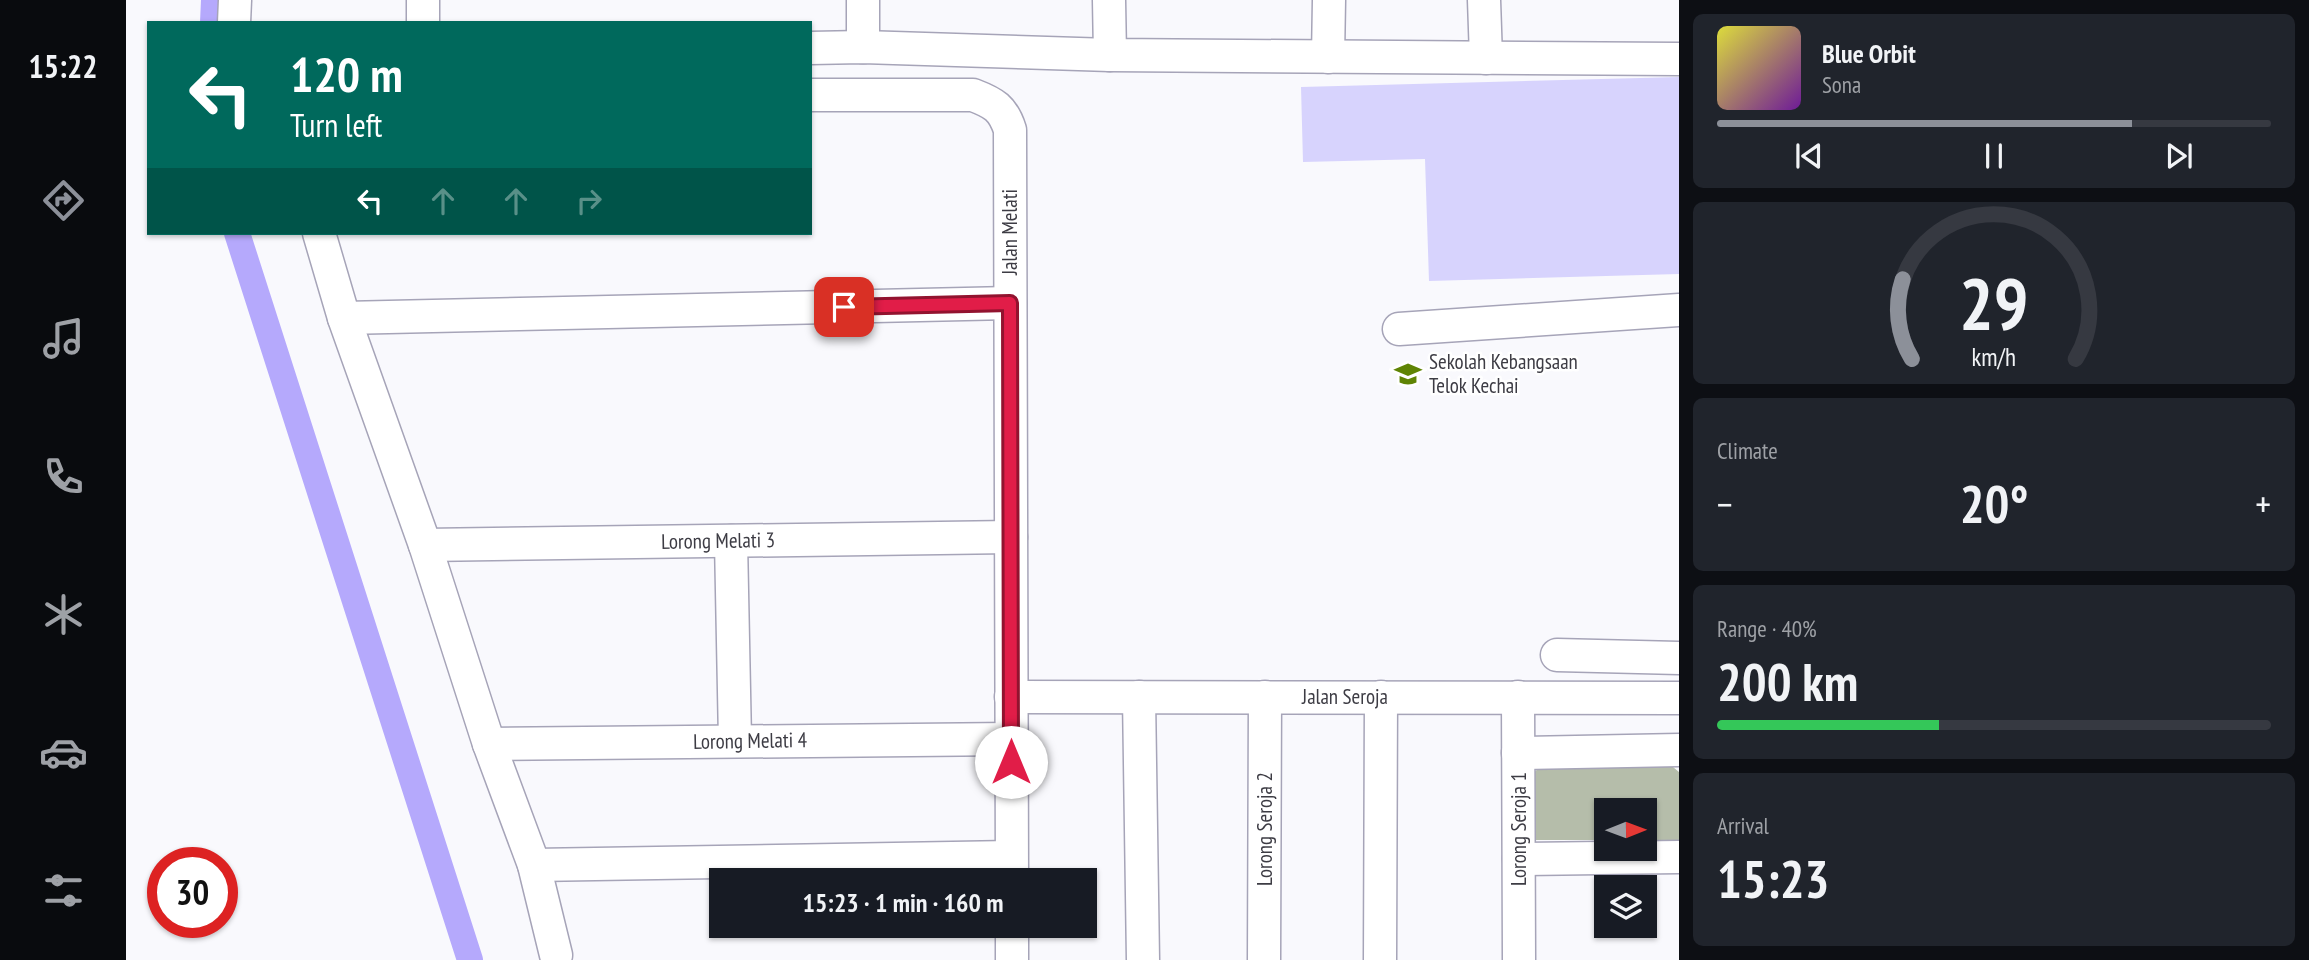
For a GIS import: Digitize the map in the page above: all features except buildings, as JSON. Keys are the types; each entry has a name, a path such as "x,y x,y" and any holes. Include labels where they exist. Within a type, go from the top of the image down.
{"street":[{"path":"234,21 235,0"},
{"path":"422,0 423,21"},
{"path":"863,0 863,47"},
{"path":"1109,0 1110,55"},
{"path":"1328,57 1329,0"},
{"path":"1484,0 1486,58"},
{"path":"812,48 863,47 1110,55 1679,59"},
{"name":"Jalan Melati","path":"812,95 973,96 990,102 1005,114 1010,130 1012,868"},
{"path":"320,235 344,318 425,545 489,744 534,865 558,958"},
{"path":"344,318 1010,303"},
{"path":"1399,329 1679,310"},
{"name":"Lorong Melati 3","path":"425,545 1011,537"},
{"path":"732,541 735,741"},
{"path":"1557,655 1679,658"},
{"name":"Jalan Seroja","path":"1011,697 1679,698"},
{"path":"1139,697 1143,960"},
{"name":"Lorong Seroja 2","path":"1264,960 1265,697"},
{"path":"1380,960 1381,697"},
{"name":"Lorong Seroja 1","path":"1518,697 1519,960"},
{"name":"Lorong Melati 4","path":"489,744 1011,739"},
{"path":"1518,753 1679,750"},
{"path":"1519,859 1679,857"},
{"path":"534,865 892,868"},
{"path":"1012,938 1012,960"}],"shaded area":[{"path":"1679,77 1679,274 1429,281 1425,159 1303,162 1301,87"}],"waterway":[{"path":"213,21 214,0"},
{"path":"238,235 470,960"}],"place":[{"name":"Sekolah Kebangsaan Telok Kechai","path":"1408,374"}],"route":[{"path":"844,307 1010,303 1011,762"}]}
